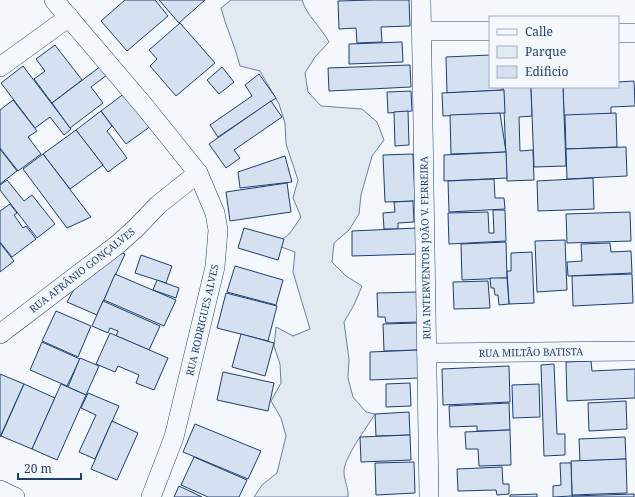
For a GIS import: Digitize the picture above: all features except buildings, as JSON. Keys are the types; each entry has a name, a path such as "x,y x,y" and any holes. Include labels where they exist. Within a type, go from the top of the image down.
{"street":[{"name":"RUA RODRIGUES ALVES","path":"54,0 198,173 215,213 218,230 216,267 174,437 151,497"},
{"name":"RUA INTERVENTOR JOÃO V. FERREIRA","path":"421,0 429,497"},
{"path":"0,67 69,17"},
{"path":"422,31 489,31"},
{"path":"619,32 635,33"},
{"name":"RUA AFRÂNIO GONÇALVES","path":"0,334 117,245 158,205 198,173"},
{"name":"RUA MILTÃO BATISTA","path":"427,354 635,350"},
{"path":"0,490 15,497"}],"green space":[{"path":"231,0 302,0 307,11 329,42 315,57 305,73 308,92 321,106 362,109 377,122 384,140 372,156 361,195 359,214 349,230 334,243 332,262 346,276 362,286 354,305 344,322 349,359 348,378 353,397 366,412 375,414 347,459 344,475 348,497 254,497 262,485 277,473 286,436 281,418 271,401 281,383 280,364 274,346 276,327 293,336 310,329 293,272 295,252 276,245 290,233 301,217 293,198 298,180 286,144 285,123 279,104 260,71 240,66 221,8"}]}
